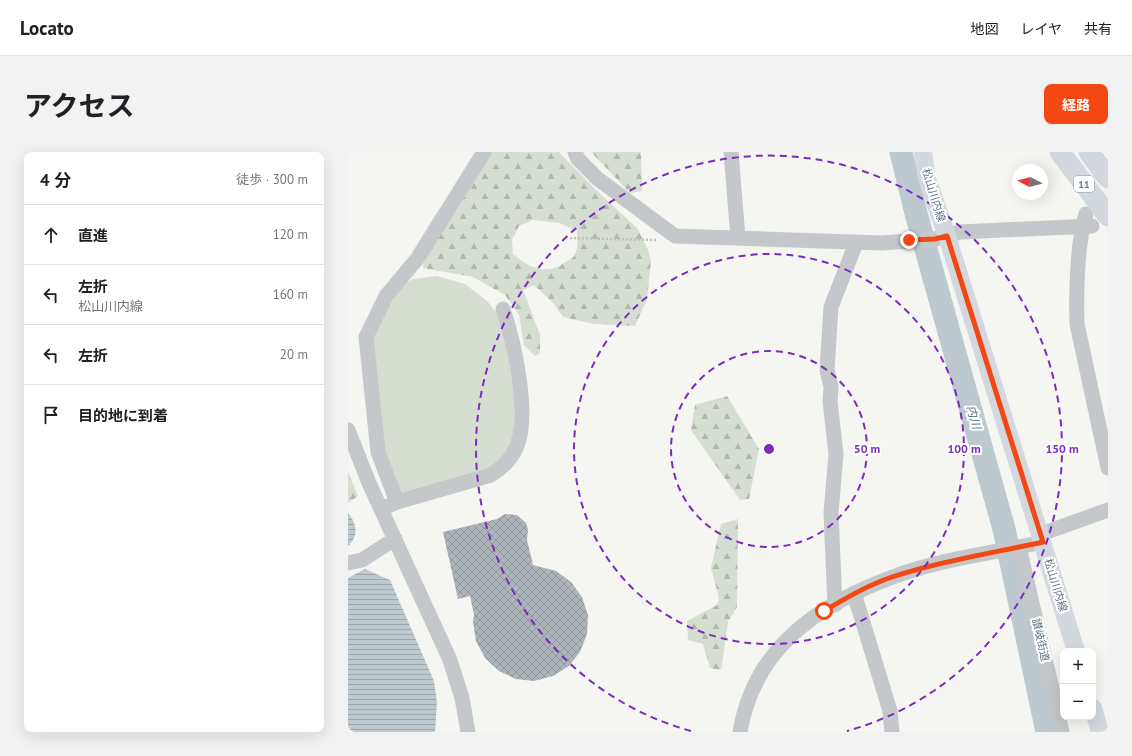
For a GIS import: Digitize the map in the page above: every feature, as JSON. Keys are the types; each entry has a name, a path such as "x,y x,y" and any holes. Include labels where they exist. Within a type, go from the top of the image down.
{"highway":[{"name":"11","path":"1060,152 1092,220"},
{"name":"11","path":"1089,152 1108,178"}],"main road":[{"name":"松山川内線","path":"922,152 941,238 1042,538 1075,648"},
{"path":"1096,718 1100,732"}],"street":[{"path":"397,502 378,452 366,337 386,296 417,259 484,152"},
{"path":"575,152 578,159 598,179 675,236 882,243 941,238 960,232 1092,220 1076,303 1077,324 1108,468"},
{"path":"731,152 738,238"},
{"path":"834,605 831,513 836,454 830,401 831,387 827,370 831,307 856,243"},
{"path":"382,510 397,502 491,475 506,463 514,452 518,444 521,426 521,398 510,331 503,309"},
{"path":"348,430 382,510 450,660 462,698 468,732"},
{"path":"740,732 750,693 778,648 797,629 834,605 854,594 891,578 913,571 1017,548 1108,510"},
{"path":"348,563 362,560 395,539"},
{"name":"讃岐街道","path":"1017,548 1062,732"},
{"path":"854,594 890,711 892,732"}],"path":[{"path":"570,238 655,240 675,236"}],"green space":[{"path":"492,152 559,152 594,188 638,229 648,250 651,261 647,299 635,326 594,324 563,317 554,304 534,285 523,290 540,335 540,353 535,356 524,345 519,315 505,295 473,277 423,268 424,256","holes":["533,220 560,223 577,231 577,250 571,259 558,267 544,269 524,263 513,254 512,240 519,226"]},
{"path":"591,152 641,152 642,191 630,193"},
{"path":"437,276 465,284 487,301 496,312 503,330 515,397 513,443 492,470 401,498 384,447 370,336 391,297 400,287 413,279"},
{"path":"727,396 759,449 749,499 740,500 691,430 695,405"},
{"path":"348,472 358,496 348,503"},
{"path":"738,519 737,607 728,622 721,670 710,668 703,644 688,640 687,621 717,605 719,598 711,568 721,524"}],"shaded area":[{"path":"348,513 356,530 352,542 348,546"},
{"path":"365,569 390,580 434,681 437,702 435,732 348,732 348,578"}],"building":[{"path":"505,514 517,515 526,523 528,529 527,540 533,565 556,571 571,582 582,597 588,615 587,634 580,652 569,666 553,676 534,681 516,679 499,671 485,658 476,641 473,622 474,615 470,596 458,599 443,532 497,519"}],"waterway":[{"name":"内川","path":"901,152 917,217 1004,529 1047,732"}],"route":[{"path":"824,611 854,594 891,578 927,567 1043,542 947,236 935,239 909,240"}]}
